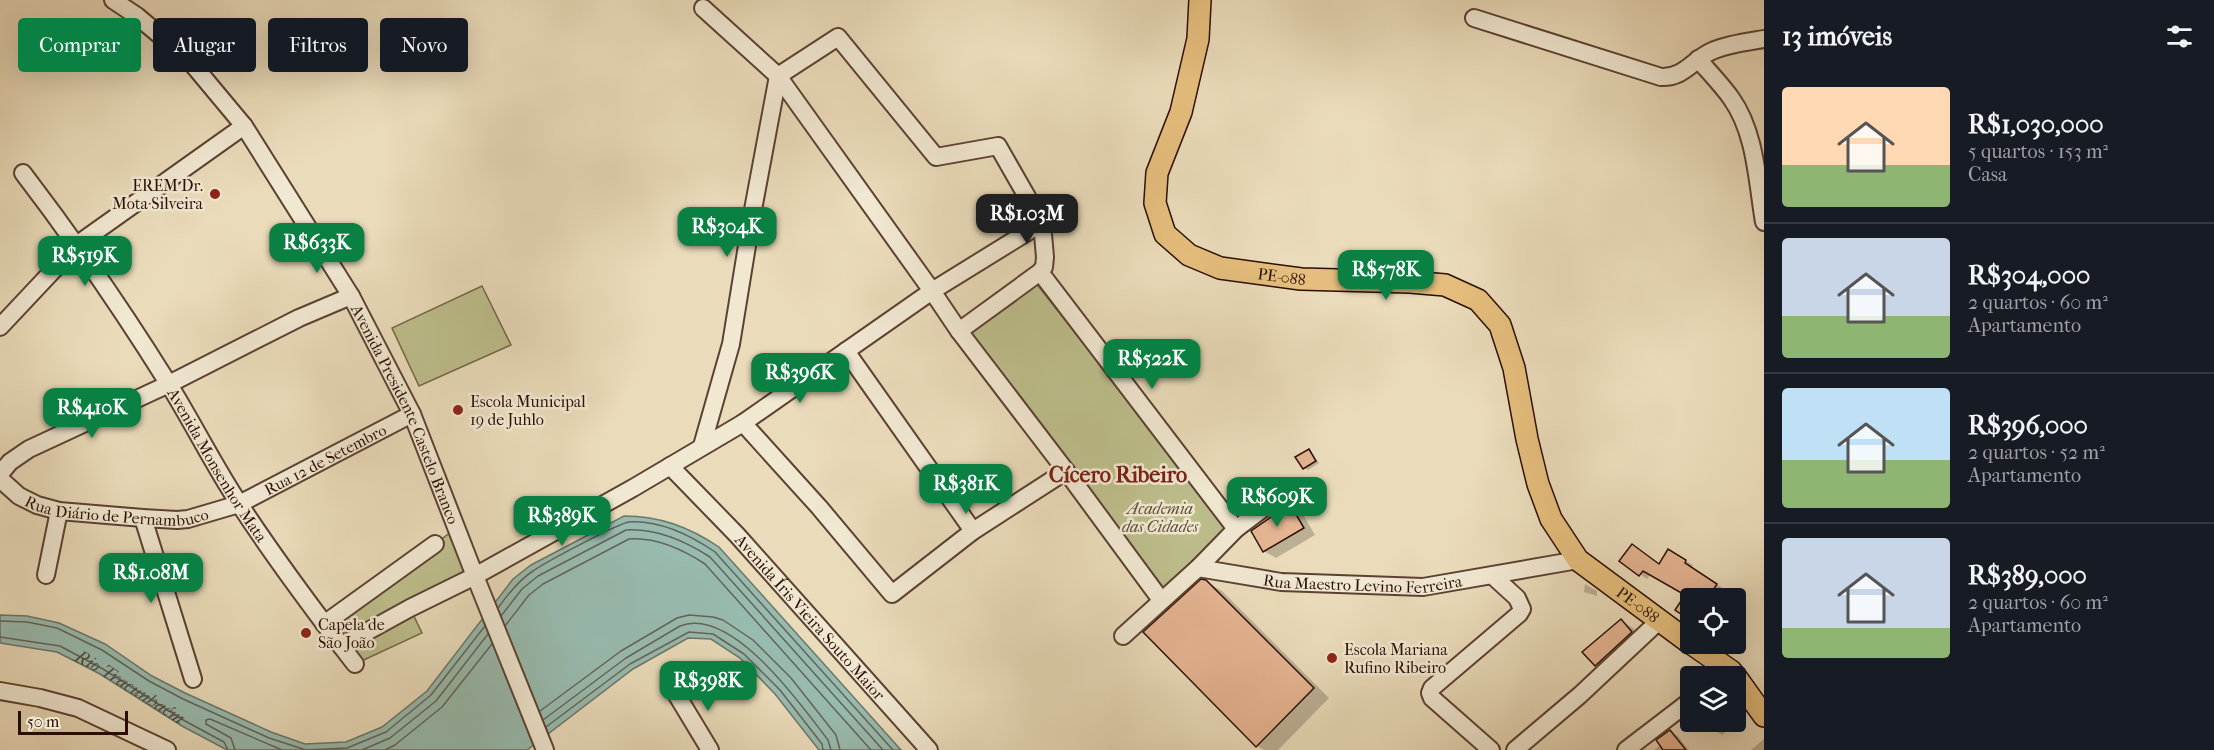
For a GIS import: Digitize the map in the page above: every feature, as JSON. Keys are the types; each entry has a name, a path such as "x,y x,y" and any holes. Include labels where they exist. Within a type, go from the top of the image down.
{"main road":[{"name":"PE-088","path":"1200,0 1198,39 1181,112 1157,173 1155,203 1165,234 1189,255 1220,268 1301,279 1445,285 1478,300 1500,325 1514,368 1538,484 1551,519 1578,560 1680,635"},
{"name":"PE-088","path":"1705,654 1720,666"},
{"name":"PE-088","path":"1746,694 1764,716"}],"street":[{"name":"Avenida Presidente Castelo Branco","path":"113,0 137,16 189,60 244,126 351,296 412,414 545,750"},
{"path":"703,8 778,76 959,331 1161,600"},
{"path":"1474,18 1661,77 1672,77 1683,73 1698,59 1711,52 1737,43 1764,39"},
{"path":"702,447 731,344 778,76 838,37 936,157 998,147 1042,223 1044,267 959,331"},
{"path":"1698,59 1732,99 1746,125 1764,222"},
{"path":"0,327 78,244 244,126"},
{"name":"Avenida Monsenhor Mata","path":"23,173 78,244 169,384 239,504 355,664"},
{"path":"341,646 410,608 477,583 743,423 932,291 1042,223"},
{"path":"1040,272 1236,529"},
{"path":"0,474 10,462 29,449 169,384 299,318 351,296"},
{"path":"846,351 973,531"},
{"name":"Rua 12 de Setembro","path":"239,504 412,414"},
{"path":"743,423 819,507 892,594 973,531 1066,471"},
{"name":"Avenida Íris Vieira Souto Maior","path":"670,466 690,484 929,750"},
{"name":"Rua Diário de Pernambuco","path":"0,479 19,496 37,506 59,511 177,520 239,504"},
{"path":"1123,636 1236,529 1278,497"},
{"path":"46,575 59,511"},
{"path":"143,518 193,679"},
{"path":"324,624 435,544"},
{"name":"Rua Maestro Levino Ferreira","path":"1198,567 1226,574 1281,582 1423,587 1578,560"},
{"path":"1491,750 1432,698 1430,693 1432,688 1522,609 1517,598 1493,576"},
{"path":"1515,750 1580,695 1660,620"},
{"path":"0,691 78,708 167,750"},
{"path":"675,692 710,750"},
{"path":"1626,750 1680,710"}],"green space":[{"name":"Academia das Cidades","path":"1035,282 1227,524 1198,568 1161,600 959,331"},
{"path":"482,286 511,345 419,386 392,328"},
{"path":"454,530 473,577 410,608 422,633 355,664 324,624"}],"water":[{"name":"Rio Tracunhaém","path":"624,516 650,518 674,524 719,547 901,750 819,750 775,694 740,658 711,639 688,638 633,669 527,750 227,750 182,726 100,674 57,652 0,643 0,615 27,616 59,623 105,644 152,676 185,693 271,732 305,744 346,742 382,727 427,691 513,579 531,565"}],"building":[{"path":"1309,449 1316,461 1303,469 1295,457"},
{"path":"1290,504 1304,528 1263,552 1251,531"},
{"path":"1632,544 1659,564 1668,549 1717,584 1714,588 1680,588 1680,592 1643,571 1639,576 1619,561"},
{"path":"1201,579 1206,580 1314,688 1256,747 1143,632"},
{"path":"1680,602 1680,613 1675,610"},
{"path":"1621,619 1632,632 1595,666 1582,652"},
{"path":"1670,730 1686,750 1663,750 1656,740"}],"place":[{"name":"EREM Dr. Mota Silveira","path":"215,194"},
{"name":"Escola Municipal 19 de Juhlo","path":"458,410"},
{"name":"Capela de São João","path":"306,633"},
{"name":"Escola Mariana Rufino Ribeiro","path":"1332,658"}],"district":[{"name":"Cícero Ribeiro","path":"1118,475"}]}
